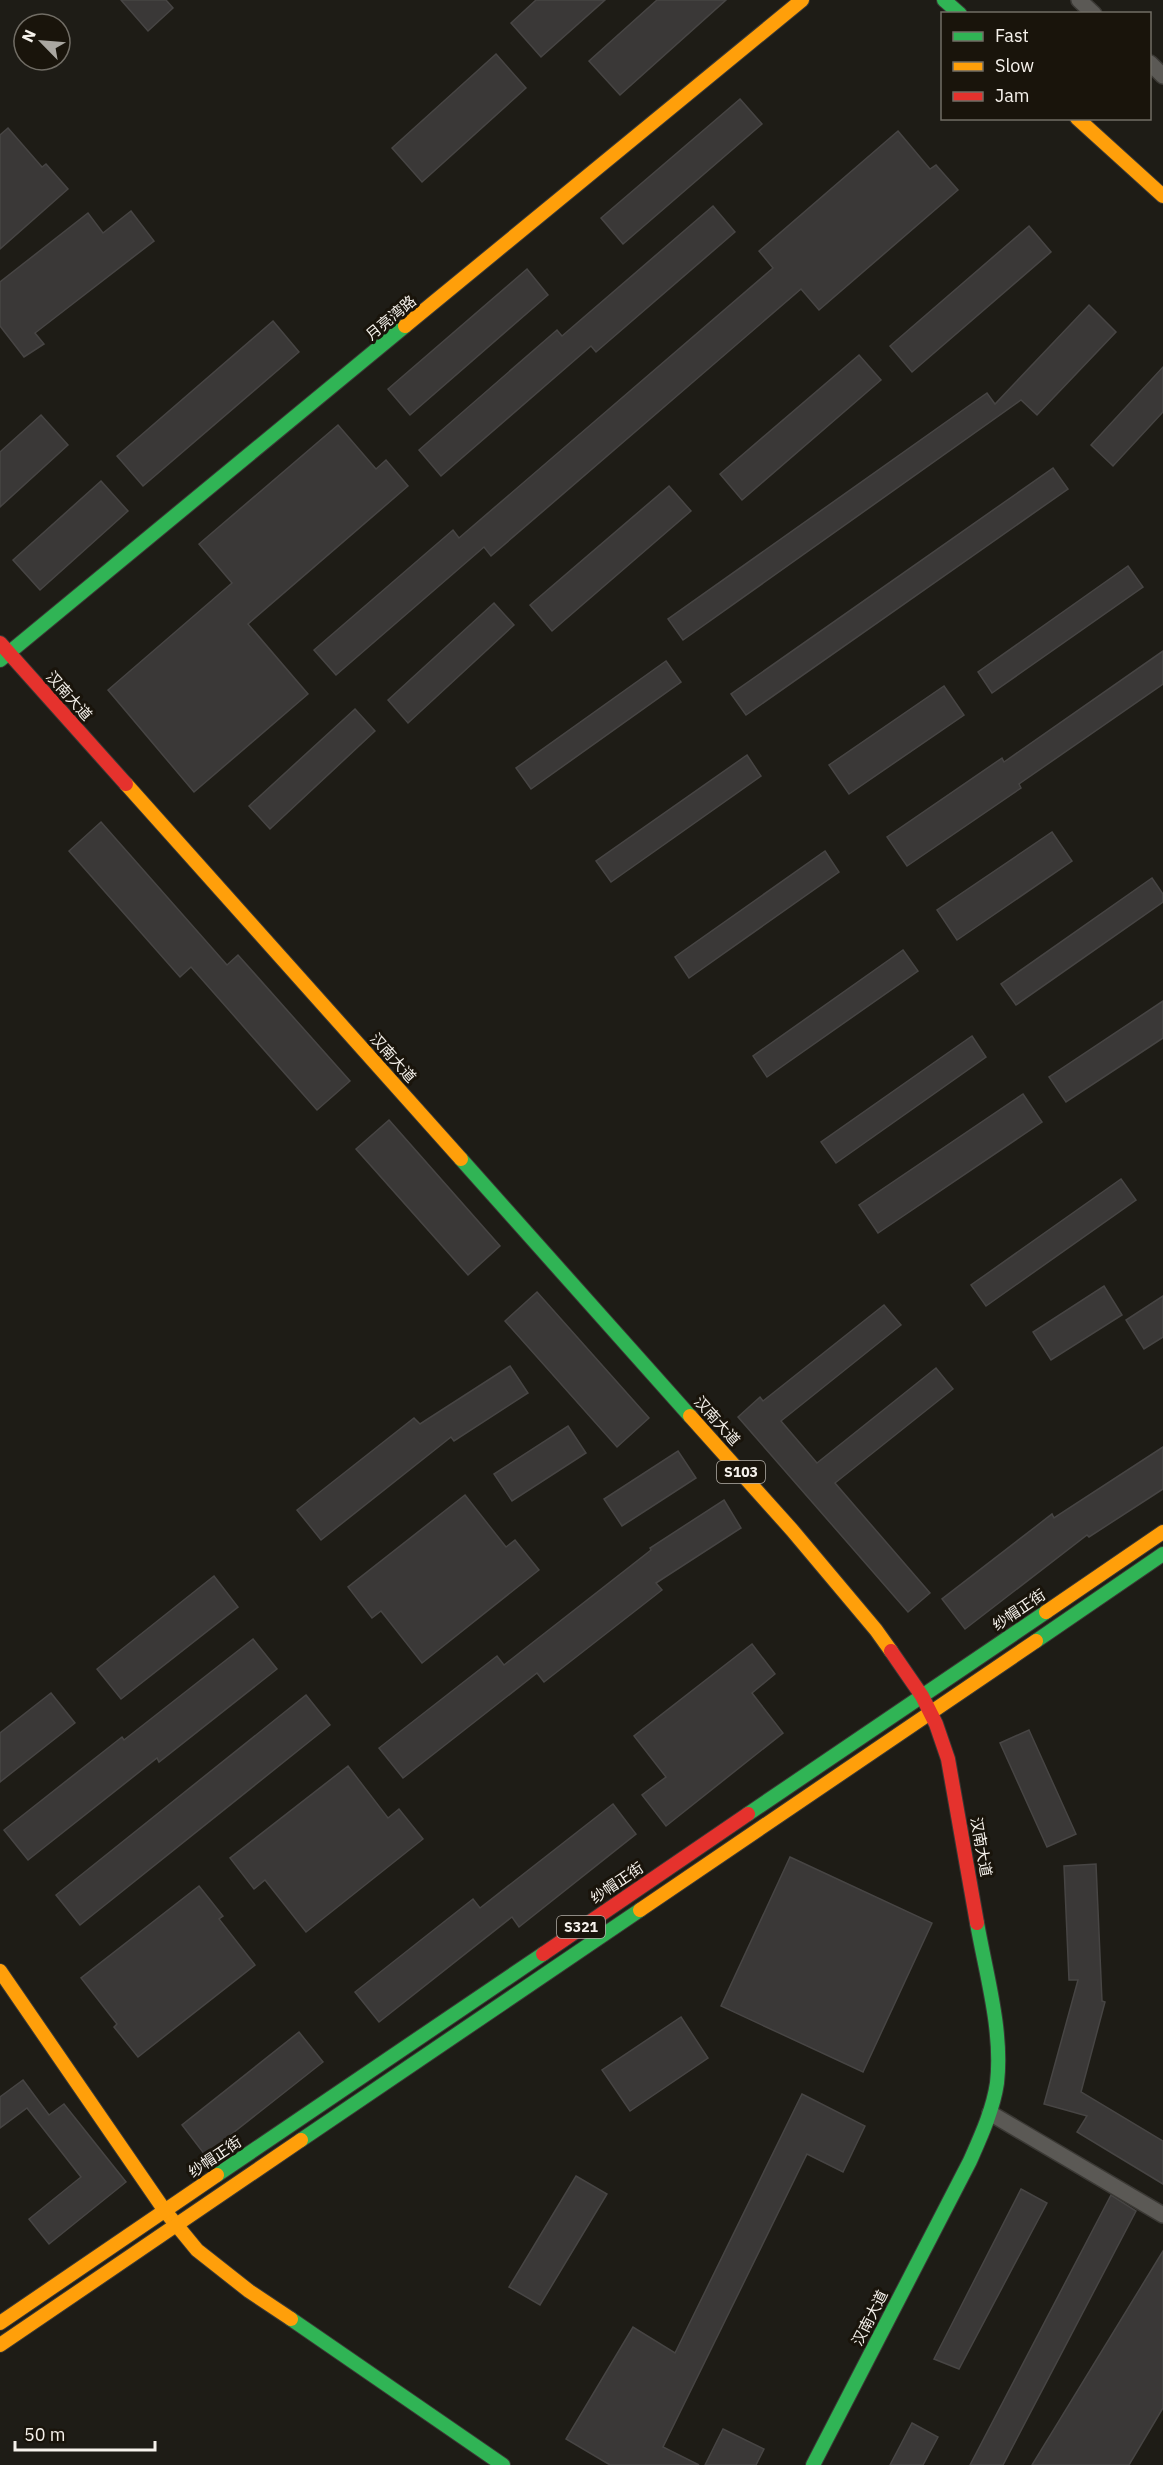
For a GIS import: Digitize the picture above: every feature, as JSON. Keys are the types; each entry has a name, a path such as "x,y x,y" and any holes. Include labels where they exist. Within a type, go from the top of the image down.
{"main road":[{"name":"月亮湾路","path":"3,652 801,0"},
{"path":"944,0 958,12"},
{"path":"1079,120 1163,196"},
{"name":"汉南大道","path":"3,652 792,1530 876,1630 922,1696 930,1712 948,1759 996,2030 1000,2060 998,2085 990,2113 970,2162 813,2465"},
{"name":"纱帽正街","path":"0,2323 1163,1532"},
{"name":"S321","path":"0,2345 1163,1554"},
{"path":"0,1971 165,2211 197,2250 249,2291 503,2465"}],"street":[{"path":"1079,0 1092,12"},
{"path":"1151,65 1163,76"},
{"path":"990,2113 1163,2215"}],"building":[{"path":"121,0 166,0 173,8 148,31"},
{"path":"536,0 605,0 541,57 511,23"},
{"path":"657,0 726,0 620,95 589,61"},
{"path":"496,54 526,88 422,182 392,148"},
{"path":"740,99 762,124 623,244 601,218"},
{"path":"8,128 42,167 46,164 68,189 0,249 0,135"},
{"path":"898,131 930,169 936,165 958,190 819,310 801,289 491,556 484,547 336,675 314,650 453,530 459,538 773,268 759,251"},
{"path":"713,206 735,232 596,352 591,346 441,476 419,450 557,330 562,336"},
{"path":"131,211 154,241 35,333 44,344 24,357 0,326 0,282 88,213 103,233"},
{"path":"1029,226 1051,252 912,372 890,346"},
{"path":"527,269 548,295 410,415 388,389"},
{"path":"1089,305 1116,332 1037,415 1021,400 683,640 668,619 987,393 995,404"},
{"path":"273,321 299,352 143,486 117,456"},
{"path":"859,355 881,380 742,500 720,474"},
{"path":"1163,367 1163,412 1113,466 1091,445"},
{"path":"41,415 68,445 0,507 0,452"},
{"path":"338,425 376,469 386,460 408,486 248,624 308,694 194,792 108,690 232,583 199,544"},
{"path":"1053,468 1068,489 746,715 731,694"},
{"path":"101,481 128,511 40,590 13,560"},
{"path":"669,486 691,511 552,631 530,605"},
{"path":"1128,566 1143,587 992,693 978,672"},
{"path":"494,603 514,625 408,723 388,700"},
{"path":"1163,651 1163,684 1019,784 1021,788 907,866 887,837 1002,758 1004,762"},
{"path":"666,661 681,682 531,789 516,768"},
{"path":"944,686 964,715 849,794 829,765"},
{"path":"355,709 375,731 270,829 249,806"},
{"path":"747,755 761,776 611,882 596,861"},
{"path":"101,822 227,965 238,955 350,1081 317,1110 191,967 180,977 69,851"},
{"path":"1052,832 1072,861 957,940 937,910"},
{"path":"825,851 839,872 689,978 675,957"},
{"path":"1152,878 1163,894 1163,902 1016,1005 1001,984"},
{"path":"903,950 918,971 767,1077 753,1056"},
{"path":"1163,1001 1163,1038 1066,1102 1049,1077"},
{"path":"972,1036 986,1057 836,1163 821,1142"},
{"path":"1023,1094 1042,1122 878,1233 859,1205"},
{"path":"389,1120 500,1246 468,1275 356,1149"},
{"path":"1121,1179 1136,1200 986,1306 971,1285"},
{"path":"1104,1286 1122,1315 1051,1360 1033,1332"},
{"path":"537,1292 649,1418 617,1447 505,1321"},
{"path":"1163,1296 1163,1337 1144,1349 1126,1320"},
{"path":"884,1305 901,1325 781,1421 817,1463 936,1368 953,1389 835,1483 930,1593 908,1612 738,1417 760,1397 763,1401"},
{"path":"510,1366 528,1393 454,1441 451,1437 321,1540 297,1510 414,1418 420,1424"},
{"path":"568,1426 586,1453 512,1501 494,1474"},
{"path":"1163,1447 1163,1489 1089,1537 1087,1535 965,1629 942,1599 1052,1514 1054,1518"},
{"path":"678,1451 696,1478 622,1526 604,1499"},
{"path":"465,1495 506,1547 515,1540 539,1570 422,1663 381,1611 372,1618 348,1587"},
{"path":"724,1500 741,1528 656,1583 662,1590 544,1682 537,1673 403,1778 379,1748 497,1656 504,1665 651,1550 650,1548"},
{"path":"214,1576 238,1607 121,1699 97,1669"},
{"path":"253,1639 277,1669 159,1762 157,1758 28,1860 4,1830 122,1737 124,1740"},
{"path":"752,1644 775,1674 752,1693 783,1733 666,1826 642,1795 666,1777 634,1736"},
{"path":"51,1693 75,1723 0,1782 0,1733"},
{"path":"306,1695 330,1725 80,1925 56,1895"},
{"path":"1029,1730 1076,1834 1047,1847 1000,1743"},
{"path":"348,1766 388,1818 399,1809 423,1839 306,1932 265,1880 254,1889 230,1858"},
{"path":"613,1804 636,1834 519,1927 512,1917 379,2022 355,1992 473,1899 480,1908"},
{"path":"790,1857 932,1923 863,2072 721,2006"},
{"path":"1096,1864 1102,2001 1105,2002 1081,2092 1163,2141 1163,2184 1077,2132 1087,2116 1044,2104 1078,1980 1069,1980 1064,1866"},
{"path":"199,1886 223,1916 219,1919 255,1965 138,2057 114,2027 117,2024 81,1978"},
{"path":"681,2017 708,2058 630,2111 602,2070"},
{"path":"299,2032 323,2062 205,2155 182,2125"},
{"path":"23,2080 49,2115 64,2104 126,2182 49,2244 29,2219 81,2177 27,2108 0,2128 0,2097"},
{"path":"802,2094 865,2126 843,2172 807,2154 663,2447 699,2465 610,2465 566,2439 633,2327 675,2353"},
{"path":"576,2176 607,2194 540,2305 509,2287"},
{"path":"1021,2189 1047,2203 959,2369 934,2359"},
{"path":"1111,2195 1136,2211 1003,2465 970,2465"},
{"path":"1163,2251 1163,2408 1129,2465 1032,2465"},
{"path":"912,2423 938,2437 923,2465 890,2465"},
{"path":"723,2429 764,2449 756,2465 705,2465"}],"traffic: fast":[{"path":"944,0 958,12"},
{"path":"0,660 405,326"},
{"path":"461,1159 690,1416"},
{"path":"1036,1641 1163,1554"},
{"path":"748,1814 1046,1612"},
{"path":"301,2140 640,1910"},
{"path":"813,2465 970,2161 993,2103 997,2083 998,2043 993,2003 977,1923"},
{"path":"217,2175 543,1954"},
{"path":"291,2319 503,2465"}],"traffic: slow":[{"path":"405,326 802,0"},
{"path":"1079,120 1163,196"},
{"path":"126,784 461,1159"},
{"path":"690,1416 792,1530 891,1651"},
{"path":"1046,1612 1163,1532"},
{"path":"640,1910 1036,1641"},
{"path":"0,1971 165,2211 197,2250 249,2291 291,2319"},
{"path":"0,2345 301,2140"},
{"path":"0,2323 217,2175"}],"traffic: jam":[{"path":"0,643 126,784"},
{"path":"891,1651 922,1696 936,1724 948,1759 977,1923"},
{"path":"543,1954 748,1814"}]}
